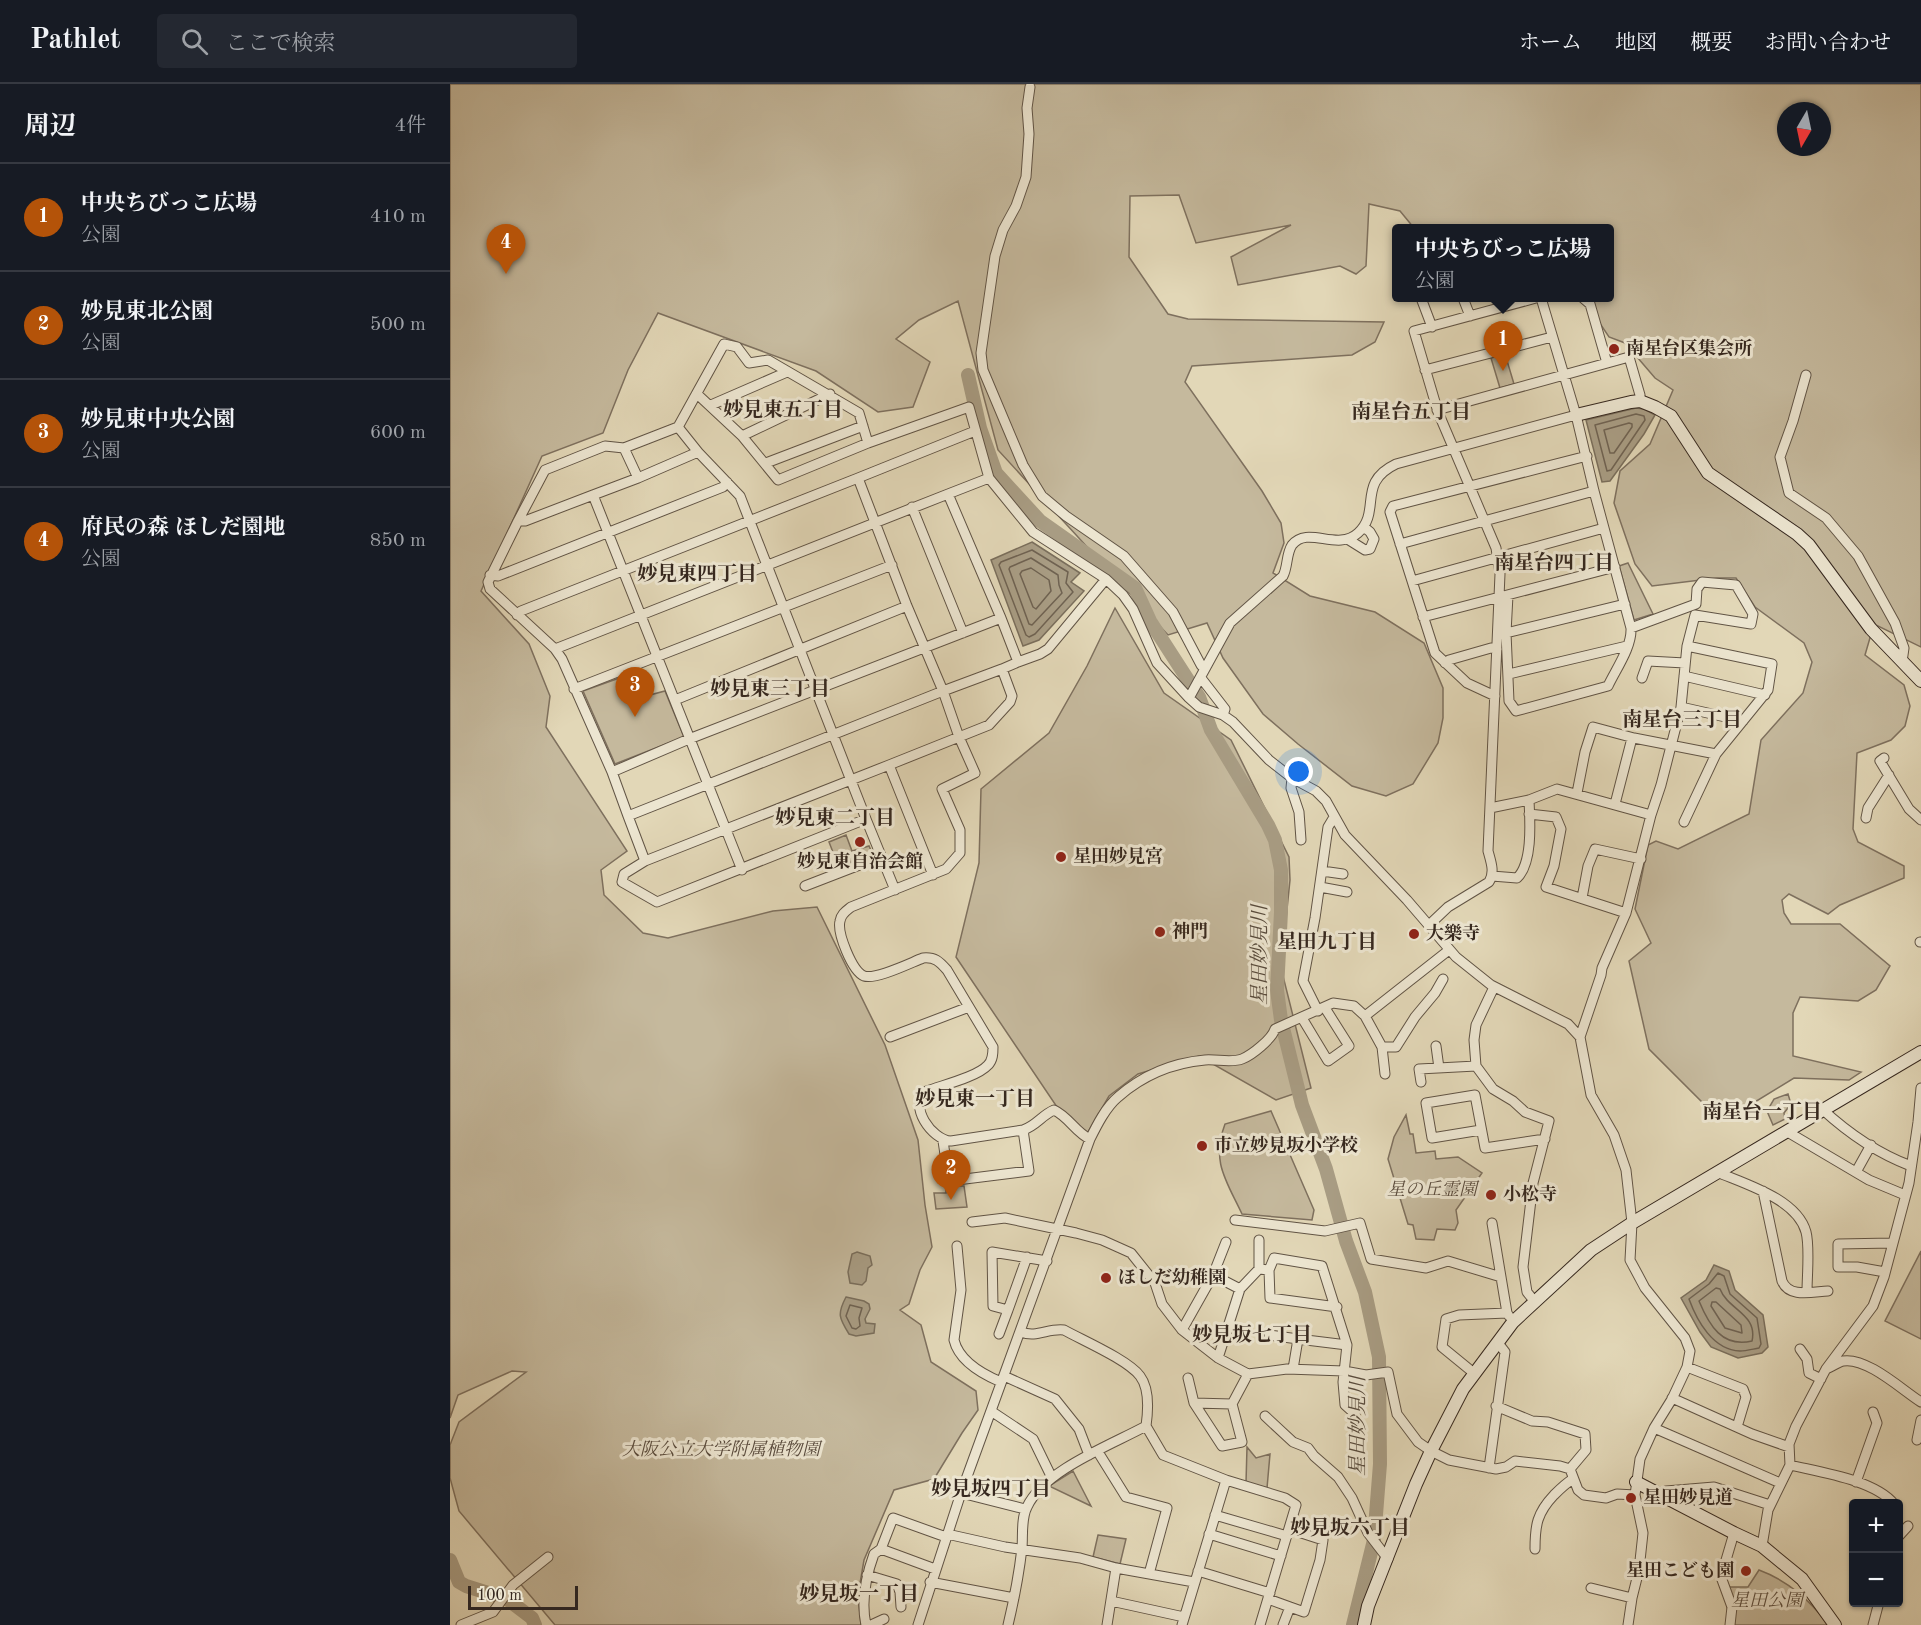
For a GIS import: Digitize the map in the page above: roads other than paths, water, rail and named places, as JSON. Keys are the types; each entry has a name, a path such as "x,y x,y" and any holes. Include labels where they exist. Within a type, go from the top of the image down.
{"street":[{"path":"1030,87 1027,108 1029,134 1026,177 994,256 981,353 983,370 1023,465 1042,496 1066,516 1124,556 1173,612 1201,665 1197,685 1199,707 1223,715 1233,722 1269,760 1292,778 1316,791 1326,801 1345,835 1429,925 1449,950 1494,987 1568,1024 1580,1037"},
{"path":"1423,302 1432,327"},
{"path":"1465,302 1470,316"},
{"path":"1503,302 1470,316 1414,331 1437,410 1496,548 1504,596 1509,701 1516,711 1608,686 1631,635 1587,456 1542,302"},
{"path":"1588,302 1607,363"},
{"path":"1425,370 1552,337"},
{"path":"645,861 612,772 562,659 555,649 490,589 488,582 545,470 605,446 624,448 678,427 724,344 737,347 749,363 768,360 830,394 859,413 868,443"},
{"path":"1437,410 1629,357 1640,401"},
{"path":"711,405 788,372"},
{"path":"1806,375 1793,422 1780,457 1789,493 1826,519 1858,556 1895,623 1904,648 1902,662"},
{"path":"697,394 742,436 778,480 868,443 969,407 989,478 1033,532 1106,579 1124,595 1133,609 1157,663 1197,685 1225,709 1223,715"},
{"path":"742,436 830,394"},
{"path":"1349,540 1364,527 1372,488 1377,478 1384,470 1396,464 1576,415 1640,401 1671,416 1708,473 1797,534 1809,545 1871,629 1921,681"},
{"path":"766,463 863,426"},
{"path":"678,427 698,452 740,496 880,857 895,890"},
{"path":"517,615 521,611 975,431"},
{"path":"624,448 638,478"},
{"path":"518,521 525,521 638,478 698,452"},
{"path":"1495,696 1467,683 1435,652 1390,512 1393,506 1587,456"},
{"path":"858,478 975,773 942,789 960,830 960,853 946,869 851,907 844,912 839,931 852,965 859,973 866,976 876,975 923,957 931,957 939,961 947,970 993,1047 989,1064 979,1071 927,1091 921,1095 918,1102 924,1120 943,1141 949,1181 1029,1172 1023,1130"},
{"path":"555,649 989,478"},
{"path":"490,575 498,576 723,487 727,482"},
{"path":"1400,544 1594,491"},
{"path":"948,494 1018,662"},
{"path":"593,495 742,870"},
{"path":"912,507 963,633"},
{"path":"1197,685 1230,623 1283,576 1293,543 1310,537 1336,541 1349,540 1365,550 1370,549 1374,539 1364,527"},
{"path":"1412,581 1604,528"},
{"path":"574,689 892,566"},
{"path":"1423,617 1615,567"},
{"path":"628,816 1040,654 1048,649 1106,579"},
{"path":"1628,1625 1632,1598 1640,1570 1643,1533 1636,1489 1640,1460 1653,1428 1672,1398 1687,1367 1690,1351 1685,1338 1645,1288 1630,1260 1632,1222 1626,1170 1614,1135 1591,1095 1580,1037 1602,968 1626,913 1641,859 1680,706 1687,646 1695,615 1751,624 1753,614 1736,585 1702,582 1697,590 1696,604 1631,628"},
{"path":"1429,925 1448,908 1489,882 1492,876 1488,851 1497,649 1504,596"},
{"path":"1506,633 1625,604"},
{"path":"675,700 907,606"},
{"path":"612,772 689,739 1001,618"},
{"path":"1509,674 1627,646"},
{"path":"1684,822 1716,754 1768,690 1772,664 1687,646"},
{"path":"1445,663 1480,651 1497,649"},
{"path":"1642,678 1648,661 1685,663"},
{"path":"866,819 657,902 622,882 624,874 645,861 989,725 1010,702 1012,696 1002,669"},
{"path":"1684,676 1765,695"},
{"path":"1680,706 1743,721"},
{"path":"1577,793 1585,752 1593,727 1632,738 1716,754"},
{"path":"1616,804 1632,738"},
{"path":"1884,758 1880,760 1909,808 1921,820"},
{"path":"889,765 933,875"},
{"path":"1866,818 1868,808 1889,775"},
{"path":"1292,778 1291,788 1299,812 1301,840"},
{"path":"1490,808 1529,800 1557,789 1651,815"},
{"path":"1492,876 1517,878 1523,873 1528,858 1529,800"},
{"path":"1530,814 1556,817 1561,829 1554,866 1546,887 1626,913"},
{"path":"1319,1066 1348,1046 1321,1010 1304,981 1328,827 1334,817"},
{"path":"1582,898 1588,866 1595,849 1641,859"},
{"path":"805,886 880,857"},
{"path":"1322,871 1342,874"},
{"path":"1320,887 1347,891"},
{"path":"1365,1016 1449,950"},
{"path":"1382,1047 1396,1047 1443,980"},
{"path":"1494,987 1476,1025 1474,1040 1476,1066 1481,1076 1493,1089 1513,1101 1525,1112 1549,1121 1533,1184 1523,1267 1527,1292 1535,1302"},
{"path":"918,1625 930,1582 961,1493 1090,1139 1116,1098 1153,1072 1184,1063 1241,1060 1272,1037 1275,1029 1334,1003 1354,1006 1365,1016 1382,1047 1385,1074"},
{"path":"890,1037 969,1007"},
{"path":"1302,1018 1328,1061"},
{"path":"1436,1046 1438,1068"},
{"path":"1364,1625 1368,1606 1431,1451 1463,1389 1498,1343 1510,1318 1535,1302 1591,1250 1632,1222 1921,1052"},
{"path":"1421,1082 1418,1066 1438,1068 1476,1066"},
{"path":"1762,1546 1770,1505 1790,1465 1789,1447 1796,1426 1826,1369 1872,1306 1886,1272 1920,1122 1921,1088"},
{"path":"1481,1130 1432,1138 1426,1103 1475,1095 1485,1148 1545,1139"},
{"path":"943,1141 951,1142 1023,1130 1031,1127 1046,1113 1054,1110 1061,1113 1090,1139"},
{"path":"1822,1110 1893,1159 1911,1166"},
{"path":"1786,1131 1856,1172 1905,1195"},
{"path":"1856,1172 1871,1145"},
{"path":"1717,1172 1763,1191 1799,1216 1807,1233 1807,1292"},
{"path":"1763,1191 1785,1289 1792,1293 1828,1292"},
{"path":"972,1222 1005,1218 1102,1240 1131,1253 1155,1283 1162,1304 1182,1330 1218,1358 1248,1374 1293,1369 1344,1371 1366,1375 1388,1372 1397,1413 1418,1443 1449,1460 1496,1469 1506,1467 1515,1461 1570,1469"},
{"path":"1235,1220 1325,1231 1360,1223 1371,1259 1426,1268 1448,1261 1500,1277"},
{"path":"1492,1223 1500,1277 1510,1318"},
{"path":"1259,1240 1270,1298 1336,1308"},
{"path":"1182,1330 1213,1275 1226,1242"},
{"path":"1886,1272 1857,1266 1838,1267 1838,1244 1892,1243"},
{"path":"957,1246 962,1290 954,1340 956,1347 980,1373 1055,1399 1079,1429 1126,1497 1167,1508 1149,1574"},
{"path":"1008,1310 993,1306 992,1252 1047,1261"},
{"path":"999,1334 1027,1257"},
{"path":"1218,1358 1240,1289 1274,1258 1322,1266 1347,1345 1343,1382 1345,1405 1355,1414 1357,1434"},
{"path":"1213,1275 1240,1289"},
{"path":"1475,1374 1442,1347 1446,1319 1459,1315 1510,1318"},
{"path":"1021,1332 1039,1335 1054,1329 1064,1330 1122,1362 1141,1377 1149,1404 1146,1426 1163,1455 1226,1480 1285,1498 1296,1505 1260,1625"},
{"path":"1269,1335 1347,1345"},
{"path":"1293,1369 1298,1339"},
{"path":"1489,1468 1505,1352 1498,1343"},
{"path":"1800,1349 1807,1359 1809,1373 1821,1379"},
{"path":"1826,1369 1843,1361 1864,1364 1883,1374 1921,1402"},
{"path":"1687,1367 1743,1389 1746,1397 1737,1427"},
{"path":"1188,1378 1194,1403 1222,1446 1242,1442 1232,1404 1248,1374"},
{"path":"1672,1398 1789,1447"},
{"path":"1194,1403 1232,1404"},
{"path":"1496,1406 1532,1421 1548,1422 1585,1434 1586,1450 1570,1469"},
{"path":"991,1411 1033,1439 1052,1478"},
{"path":"1856,1482 1877,1423 1874,1412"},
{"path":"1264,1416 1293,1442 1308,1448 1338,1477 1352,1498 1368,1533 1388,1559"},
{"path":"1917,1440 1921,1420"},
{"path":"1008,1625 1022,1550 1026,1509 1039,1488 1094,1453 1146,1426"},
{"path":"1653,1428 1780,1483"},
{"path":"1790,1465 1856,1482 1890,1499"},
{"path":"1570,1469 1578,1490 1584,1495 1606,1498 1636,1489 1661,1495 1762,1546 1802,1579 1835,1625"},
{"path":"1535,1549 1535,1528 1542,1507 1573,1479"},
{"path":"1111,1601 1183,1621 1226,1480"},
{"path":"1661,1495 1665,1491 1714,1487 1770,1505"},
{"path":"961,1493 1026,1509"},
{"path":"1198,1571 1269,1596 1304,1612 1320,1560 1323,1540 1215,1515"},
{"path":"866,1625 863,1613 867,1575 874,1554 882,1549 893,1518 946,1536 1080,1558 1116,1568 1194,1582"},
{"path":"1903,1532 1908,1526"},
{"path":"1730,1625 1732,1607 1720,1577 1734,1533"},
{"path":"1209,1534 1281,1556"},
{"path":"882,1549 935,1569"},
{"path":"461,1625 489,1615 513,1585 548,1557"},
{"path":"1107,1625 1116,1568"},
{"path":"867,1575 897,1584 901,1607"},
{"path":"930,1582 1014,1598"},
{"path":"1591,1587 1632,1598"},
{"path":"1283,1625 1290,1607"},
{"path":"1873,1625 1878,1607"},
{"path":"871,1625 884,1618"}],"water":[{"path":"1636,408 1644,409 1655,415 1610,481 1602,482 1586,420"},
{"path":"1032,542 1080,573 1071,582 1084,591 1039,640 1023,646 991,560"},
{"path":"857,1252 870,1256 872,1265 868,1268 866,1281 862,1285 850,1283 848,1272 852,1254"},
{"path":"1714,1265 1729,1271 1735,1290 1763,1315 1768,1347 1762,1353 1738,1358 1711,1347 1681,1298 1706,1280"},
{"path":"846,1297 869,1304 870,1309 865,1319 866,1323 875,1324 874,1333 856,1336 849,1334 840,1316"}],"waterway":[{"name":"星田妙見川","path":"968,375 980,428 996,473 1040,521 1135,588 1150,621 1199,697 1211,730 1275,840 1281,870 1277,990 1281,1020 1302,1105 1326,1169 1346,1241 1365,1292 1379,1357 1380,1464 1374,1540 1353,1625"},
{"path":"450,1560 459,1582 507,1599 532,1618 535,1625"}],"place":[{"name":"府民の森 ほしだ園地","path":"506,274"},
{"name":"南星台区集会所","path":"1614,349"},
{"name":"中央ちびっこ広場","path":"1503,371"},
{"name":"妙見東中央公園","path":"635,717"},
{"name":"妙見東自治会館","path":"860,842"},
{"name":"星田妙見宮","path":"1061,857"},
{"name":"神門","path":"1160,932"},
{"name":"大樂寺","path":"1414,934"},
{"name":"市立妙見坂小学校","path":"1202,1146"},
{"name":"小松寺","path":"1491,1195"},
{"name":"妙見東北公園","path":"951,1200"},
{"name":"ほしだ幼稚園","path":"1106,1278"},
{"name":"星田妙見道","path":"1631,1498"},
{"name":"星田こども園","path":"1746,1571"}],"district":[{"name":"妙見東五丁目","path":"783,411"},
{"name":"南星台五丁目","path":"1411,413"},
{"name":"南星台四丁目","path":"1554,564"},
{"name":"妙見東四丁目","path":"697,575"},
{"name":"妙見東三丁目","path":"770,690"},
{"name":"南星台三丁目","path":"1682,721"},
{"name":"妙見東二丁目","path":"835,819"},
{"name":"星田九丁目","path":"1327,943"},
{"name":"妙見東一丁目","path":"975,1100"},
{"name":"南星台一丁目","path":"1762,1113"},
{"name":"妙見坂七丁目","path":"1252,1336"},
{"name":"妙見坂四丁目","path":"991,1490"},
{"name":"妙見坂六丁目","path":"1350,1529"},
{"name":"妙見坂一丁目","path":"859,1595"}],"park label":[{"name":"星の丘霊園","path":"1432,1190"},
{"name":"大阪公立大学附属植物園","path":"721,1450"},
{"name":"星田公園","path":"1767,1601"}]}
